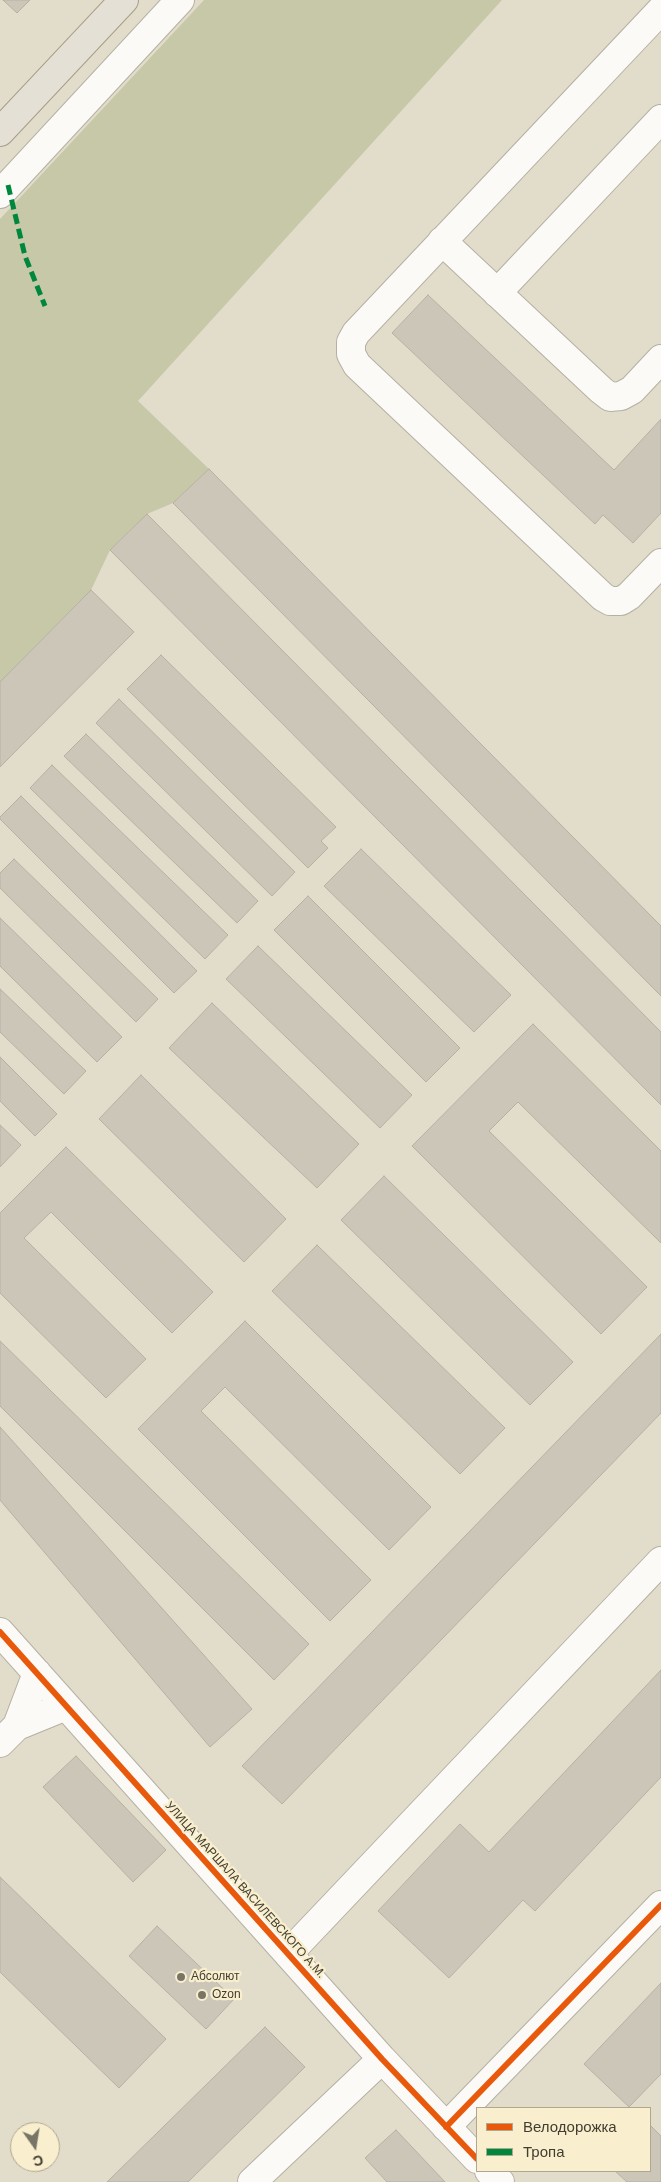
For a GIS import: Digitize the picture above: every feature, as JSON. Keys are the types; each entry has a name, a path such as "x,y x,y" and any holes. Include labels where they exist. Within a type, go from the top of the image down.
{"main road":[{"path":"0,132 124,0"}],"street":[{"path":"0,194 180,0"},
{"path":"661,10 356,333 351,342 351,354 357,365 610,601 621,602 629,596 661,562"},
{"path":"497,293 661,119"},
{"path":"442,242 610,397 621,396 632,390 661,359"},
{"path":"288,1954 661,1561"},
{"name":"УЛИЦА МАРШАЛА ВАСИЛЕВСКОГО А.М.","path":"0,1632 382,2059 476,2158"},
{"path":"8,1735 37,1673"},
{"path":"8,1735 66,1706"},
{"path":"446,2127 661,1905"},
{"path":"252,2182 382,2059"},
{"path":"490,2172 500,2182"}],"green space":[{"path":"204,0 502,0 138,401 209,469 173,503 147,514 110,550 91,590 0,682 0,219"}],"building":[{"path":"3,0 30,0 17,13"},
{"path":"428,295 614,470 661,419 661,513 633,543 603,515 595,524 392,333"},
{"path":"209,469 661,926 661,996 173,503"},
{"path":"147,514 661,1032 661,1105 110,550"},
{"path":"91,590 134,632 0,767 0,682"},
{"path":"161,655 336,827 321,841 328,848 308,868 127,689"},
{"path":"119,699 295,872 272,896 96,723"},
{"path":"86,734 258,901 237,923 64,756"},
{"path":"52,765 228,935 205,959 30,788"},
{"path":"21,796 197,971 174,993 0,819"},
{"path":"361,849 511,995 474,1032 324,886"},
{"path":"14,859 158,999 136,1022 0,888 0,873"},
{"path":"308,896 460,1048 426,1082 274,930"},
{"path":"0,918 122,1037 97,1062 0,966"},
{"path":"258,946 412,1095 380,1128 226,979"},
{"path":"0,989 86,1071 64,1094 0,1032"},
{"path":"212,1003 359,1144 317,1188 169,1048"},
{"path":"533,1024 661,1151 661,1243 518,1102 489,1131 647,1287 601,1334 412,1146"},
{"path":"0,1057 57,1114 35,1136 0,1101"},
{"path":"141,1075 286,1219 244,1262 99,1119"},
{"path":"0,1125 21,1145 0,1167"},
{"path":"66,1147 213,1292 172,1333 51,1212 24,1238 146,1359 106,1398 0,1293 0,1213"},
{"path":"384,1176 573,1362 530,1405 341,1220"},
{"path":"317,1245 505,1428 460,1474 272,1291"},
{"path":"245,1321 431,1507 389,1550 225,1387 201,1411 371,1580 330,1621 138,1429"},
{"path":"661,1334 661,1413 282,1804 242,1766"},
{"path":"0,1341 309,1644 274,1680 0,1406"},
{"path":"0,1427 252,1709 210,1747 0,1500"},
{"path":"661,1670 661,1777 535,1911 523,1900 449,1978 378,1911 460,1824 489,1852"},
{"path":"76,1756 166,1850 133,1882 43,1787"},
{"path":"0,1877 166,2039 119,2088 0,1972"},
{"name":"Абсолют","path":"157,1926 234,1999 206,2029 129,1956"},
{"path":"661,1983 661,2074 629,2107 584,2064"},
{"path":"265,2027 305,2067 188,2182 107,2182"},
{"path":"651,2126 661,2136 661,2182 627,2182 616,2172 651,2172"},
{"path":"396,2130 445,2182 387,2182 365,2158"}],"marked path":[{"path":"8,185 25,256 45,306"}],"cycle path":[{"path":"0,1632 382,2059 476,2158"},
{"path":"446,2127 661,1905"}],"place":[{"name":"Абсолют","path":"181,1977"},
{"name":"Ozon","path":"202,1995"}]}
